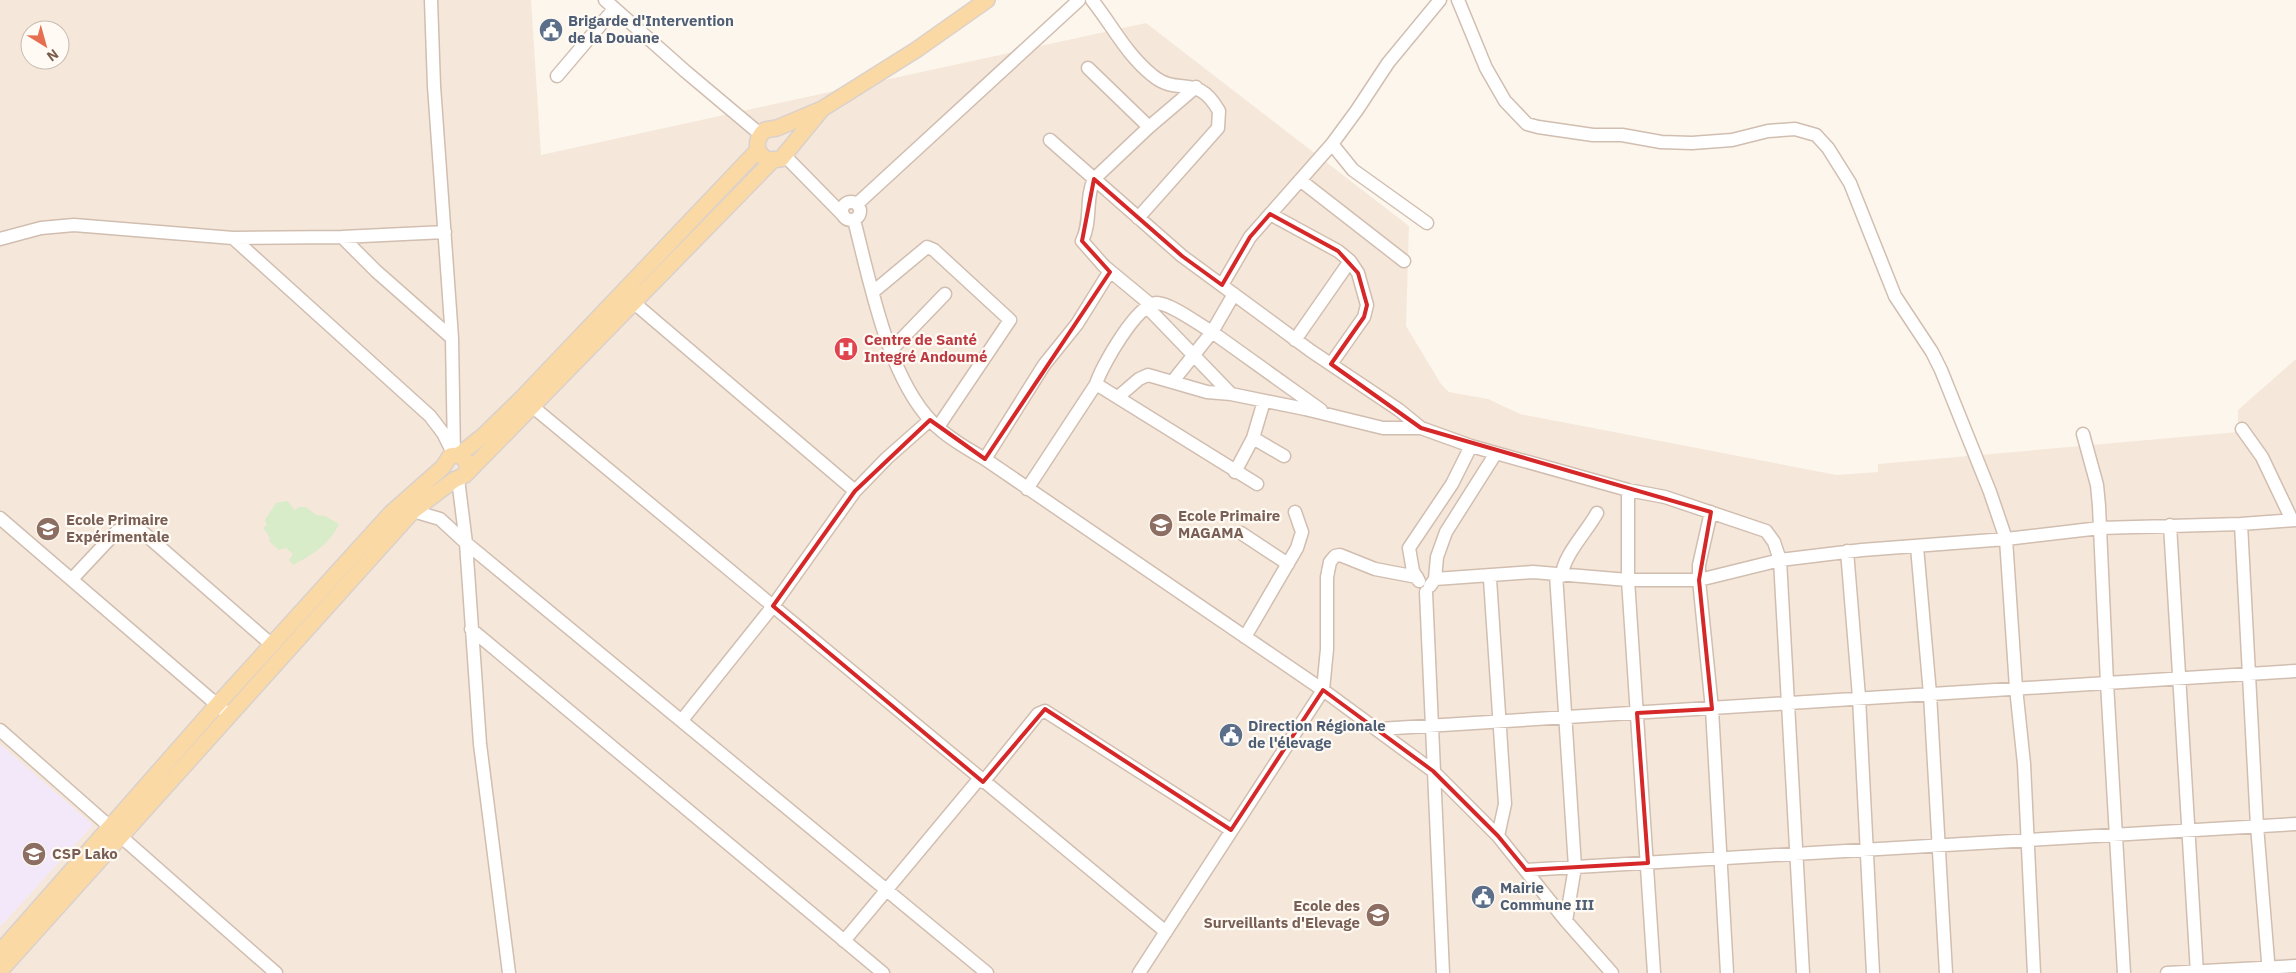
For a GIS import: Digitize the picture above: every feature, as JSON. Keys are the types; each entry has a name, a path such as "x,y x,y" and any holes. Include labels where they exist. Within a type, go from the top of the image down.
{"main road":[{"path":"782,155 763,158 757,145 760,134 765,130 777,128 822,110 916,50 987,0"},
{"path":"0,952 229,715 413,511 460,477 533,407 633,302 782,155 822,110"},
{"path":"777,128 787,135 782,155"},
{"path":"0,972 218,704 391,514 443,466 446,459 457,455 484,435 522,398 758,150"},
{"path":"457,455 467,462 460,477"},
{"path":"443,466 445,474 460,477"}],"street":[{"path":"431,0 434,86 452,338 457,455"},
{"path":"852,204 1079,0"},
{"path":"1092,0 1125,47 1152,75 1166,84 1196,87 1207,95 1219,111 1218,128 1138,218"},
{"path":"1222,285 1250,237 1332,144 1388,63 1440,0"},
{"path":"1458,0 1486,68 1505,101 1527,124 1538,128 1593,135 1622,134 1661,142 1692,143 1732,140 1784,129 1795,129 1816,135 1828,148 1850,183 1895,296 1932,352 1941,370 1990,492 2006,539 2016,688 2024,764 2034,973"},
{"path":"557,76 609,4 760,134"},
{"path":"1088,68 1149,127"},
{"path":"1196,87 1149,127 1094,179 1090,191 1088,219 1082,241 1110,271 1149,305 1231,394"},
{"path":"1050,140 1182,256 1295,340 1399,410 1421,428 1471,446 1628,490 1665,497 1766,531 1774,542 1780,560 1803,973"},
{"path":"1332,144 1353,170 1427,222"},
{"path":"782,155 820,194 849,218 891,350 904,381 934,424 946,435 985,459 1379,729 1433,772 1498,836 1566,921 1612,973"},
{"path":"1300,180 1404,261"},
{"path":"820,194 859,207 860,215 849,218"},
{"path":"1270,214 1322,241 1350,261 1358,272 1367,305 1364,317 1331,364"},
{"path":"0,239 41,228 74,225 233,238 342,237 445,232"},
{"path":"342,237 376,271 452,338"},
{"path":"233,238 430,416 457,455"},
{"path":"682,720 773,606 855,491 887,458 934,424 1010,320 934,250 928,247 874,292"},
{"path":"1295,340 1350,261"},
{"path":"985,459 1044,365 1077,324 1110,271"},
{"path":"891,350 945,294"},
{"path":"1173,382 1212,332 1234,294"},
{"path":"633,302 855,491"},
{"path":"1027,489 1096,384 1104,365 1131,324 1149,305 1166,305 1212,332 1325,413"},
{"path":"1118,397 1145,376 1207,392 1231,394 1325,413 1383,428 1421,428"},
{"path":"1096,384 1257,484"},
{"path":"1235,472 1252,438 1264,401"},
{"path":"533,407 1166,932"},
{"path":"1435,579 1533,572 1628,580 1698,580 1780,560 1847,551 2006,539 2100,528 2170,524 2241,524 2294,520 2262,457 2242,429"},
{"path":"2083,434 2098,485 2115,835 2124,973"},
{"path":"1252,438 1284,456"},
{"path":"1443,973 1426,592 1410,560 1409,548 1452,484 1471,446"},
{"path":"1426,592 1435,579 1437,557 1446,532 1496,453"},
{"path":"460,477 480,744 509,973"},
{"path":"1628,490 1628,580 1654,973"},
{"path":"413,511 440,519 466,543 987,973"},
{"path":"1245,637 1297,548 1302,532 1295,512"},
{"path":"1566,921 1575,867 1565,717 1559,575 1565,562 1590,526 1597,512"},
{"path":"1711,512 1699,564 1698,580 1712,709 1727,973"},
{"path":"0,518 229,715"},
{"path":"2170,524 2181,678 2197,972"},
{"path":"2241,524 2257,826 2268,970"},
{"path":"72,579 117,531 130,527 138,528 272,645"},
{"path":"1241,533 1288,564"},
{"path":"1917,547 1930,694 1946,973"},
{"path":"1847,551 1858,697 1873,973"},
{"path":"1139,973 1323,690 1327,648 1327,577 1330,562 1335,556 1340,555 1375,569 1417,577"},
{"path":"1487,576 1490,579 1501,721 1505,804 1498,836"},
{"path":"471,629 883,973"},
{"path":"1379,729 1712,709 1858,697 2296,671"},
{"path":"844,940 1038,714 1046,711 1231,830"},
{"path":"0,730 276,973"},
{"path":"1526,870 2296,824"},
{"path":"2168,973 2268,970 2296,966"}],"highlighted area":[{"path":"1094,179 1182,256 1222,285 1250,237 1270,214 1338,251 1358,273 1367,305 1364,317 1331,364 1421,428 1711,512 1699,580 1712,709 1637,713 1648,863 1526,870 1498,836 1433,771 1323,690 1231,830 1045,709 983,782 773,606 855,491 930,420 985,459 1110,272 1082,241"}],"shaded area":[{"path":"0,0 531,0 541,155 1146,23 1409,226 1406,326 1441,384 1449,392 1488,399 1520,414 1837,475 1878,472 1878,464 2238,432 2238,410 2296,359 2296,973 0,973"},
{"name":"CSP Lako","path":"0,744 93,825 0,927"}],"green space":[{"path":"287,501 295,510 299,507 306,507 316,515 325,516 339,524 326,543 293,565 289,560 293,554 286,548 279,550 270,542 269,536 263,528 267,525 265,520 276,503"}],"place":[{"name":"Brigarde d'Intervention de la Douane","path":"551,30"},
{"name":"Centre de Santé Integré Andoumé","path":"846,349"},
{"name":"Ecole Primaire MAGAMA","path":"1161,525"},
{"name":"Ecole Primaire Expérimentale","path":"48,529"},
{"name":"Direction Régionale de l'élevage","path":"1231,735"},
{"name":"CSP Lako","path":"34,854"},
{"name":"Mairie Commune III","path":"1483,897"},
{"name":"Ecole des Surveillants d'Elevage","path":"1378,915"}]}
